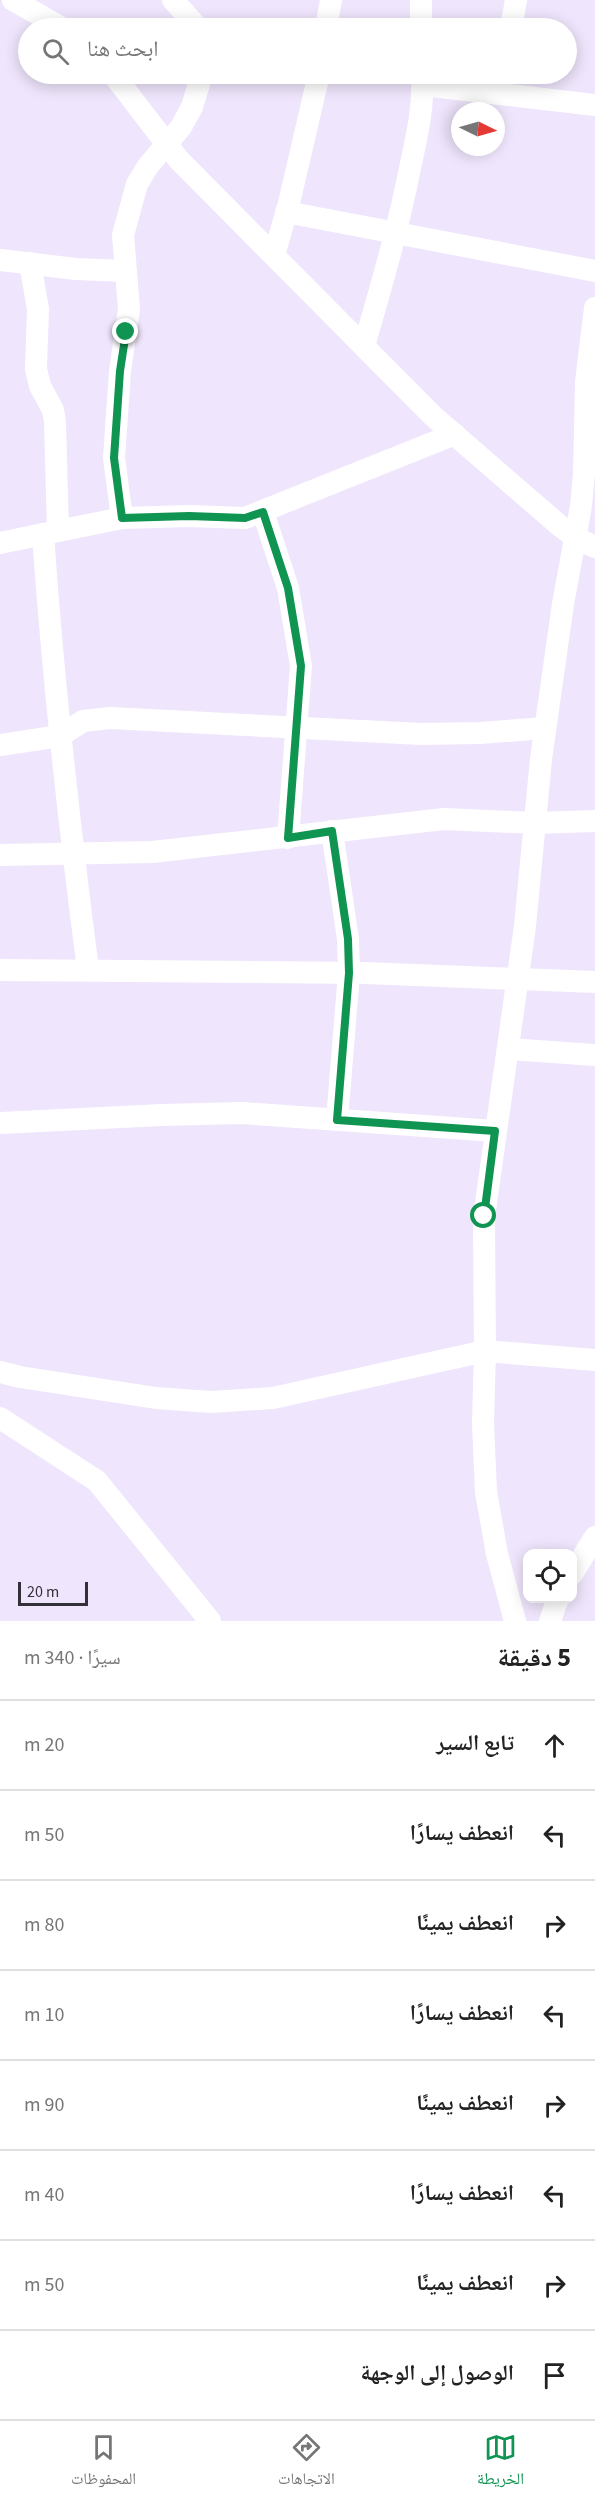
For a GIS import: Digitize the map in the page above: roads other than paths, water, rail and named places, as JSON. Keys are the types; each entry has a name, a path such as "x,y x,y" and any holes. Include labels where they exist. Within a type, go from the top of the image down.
{"street":[{"path":"13,0 44,18"},
{"path":"173,0 189,18"},
{"path":"328,18 331,0"},
{"path":"421,0 421,18"},
{"path":"513,18 516,0"},
{"path":"121,84 179,160 433,416 585,542"},
{"path":"122,518 114,458 119,382 129,309 124,271 123,235 137,184 166,143 181,127 192,107 199,84"},
{"path":"274,255 317,84"},
{"path":"364,346 397,235 421,118 423,84"},
{"path":"499,84 595,105"},
{"path":"286,212 595,271"},
{"path":"0,260 124,271"},
{"path":"30,263 38,309 36,369 40,386 53,410 55,422 51,532 52,658 88,969"},
{"path":"515,1621 497,1554 486,1492 483,1423 486,1350 484,1216 518,981 545,728 562,604 585,542 586,381 595,308"},
{"path":"0,543 122,518 189,516 245,518 455,435"},
{"path":"263,512 288,588 301,666 288,838"},
{"path":"0,746 60,736 83,721 110,718 297,730 421,734 480,734 545,728"},
{"path":"0,855 152,852 444,819 535,823 595,821"},
{"path":"332,831 348,939 349,973 337,1120"},
{"path":"0,970 349,973 518,981 595,982"},
{"path":"509,1049 595,1055"},
{"path":"0,1123 242,1113 495,1131"},
{"path":"0,1372 156,1398 211,1402 273,1398 486,1350 595,1360"},
{"path":"0,1418 97,1481 210,1621"},
{"path":"577,1568 593,1545"},
{"path":"550,1621 557,1603"}]}
